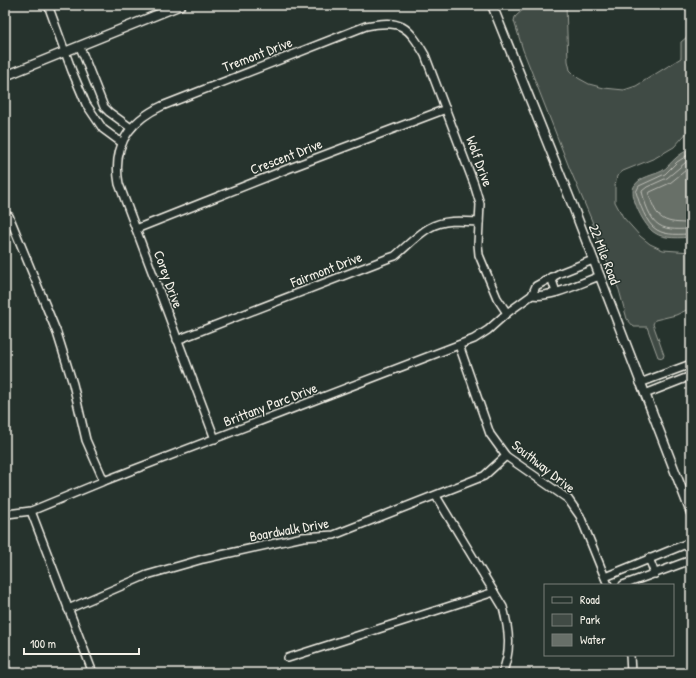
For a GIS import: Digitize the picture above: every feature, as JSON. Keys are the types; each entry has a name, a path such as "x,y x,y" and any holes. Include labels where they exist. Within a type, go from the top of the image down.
{"street":[{"path":"48,5 86,104 92,115 103,129 122,143"},
{"path":"5,76 181,5"},
{"name":"22 Mile Road","path":"492,5 600,276 691,513"},
{"name":"Tremont Drive","path":"131,128 151,111 162,106 360,28 384,24 401,26"},
{"name":"Wolf Drive","path":"401,26 415,39 425,55 479,196 479,255 497,298 508,313"},
{"path":"80,47 104,107 131,128"},
{"path":"92,115 104,107"},
{"name":"Crescent Drive","path":"136,229 290,168 446,109"},
{"name":"Corey Drive","path":"131,128 122,143 117,166 118,180 215,439"},
{"path":"9,216 57,333 73,384 86,440 104,481"},
{"name":"Fairmont Drive","path":"178,340 395,256 425,231 436,225 459,221 479,222"},
{"name":"Brittany Parc Drive","path":"6,513 31,511 104,481 459,345 481,335 532,295 536,286 551,277 593,260"},
{"path":"532,295 540,296 556,292 600,276"},
{"path":"551,277 556,292"},
{"name":"Southway Drive","path":"459,345 490,434 506,456 568,499 580,516 608,584"},
{"path":"640,383 691,364"},
{"path":"645,394 691,376"},
{"name":"Boardwalk Drive","path":"68,609 147,575 202,559 303,537 334,535 484,476 506,456"},
{"path":"436,496 502,607 508,625 510,640 508,655 502,673"},
{"path":"31,511 93,673"},
{"path":"605,577 691,542"},
{"path":"649,558 655,574"},
{"path":"626,584 691,560"},
{"path":"288,658 494,592"},
{"path":"630,656 631,673"}],"green space":[{"path":"528,5 566,5 568,61 570,70 578,78 589,84 604,88 624,90 636,86 681,58 681,42 691,35 691,128 674,147 655,158 623,171 617,176 615,186 615,202 623,217 640,236 650,244 663,250 691,252 691,308 676,315 655,320 653,324 664,355 663,358 658,357 647,327 634,327 627,319 619,290 523,50 514,21 515,17"}],"water":[{"path":"691,148 691,237 672,238 658,235 651,230 642,218 635,203 633,189 637,182 647,176 662,171"}],"waterway":[{"path":"5,656 12,673"}]}
